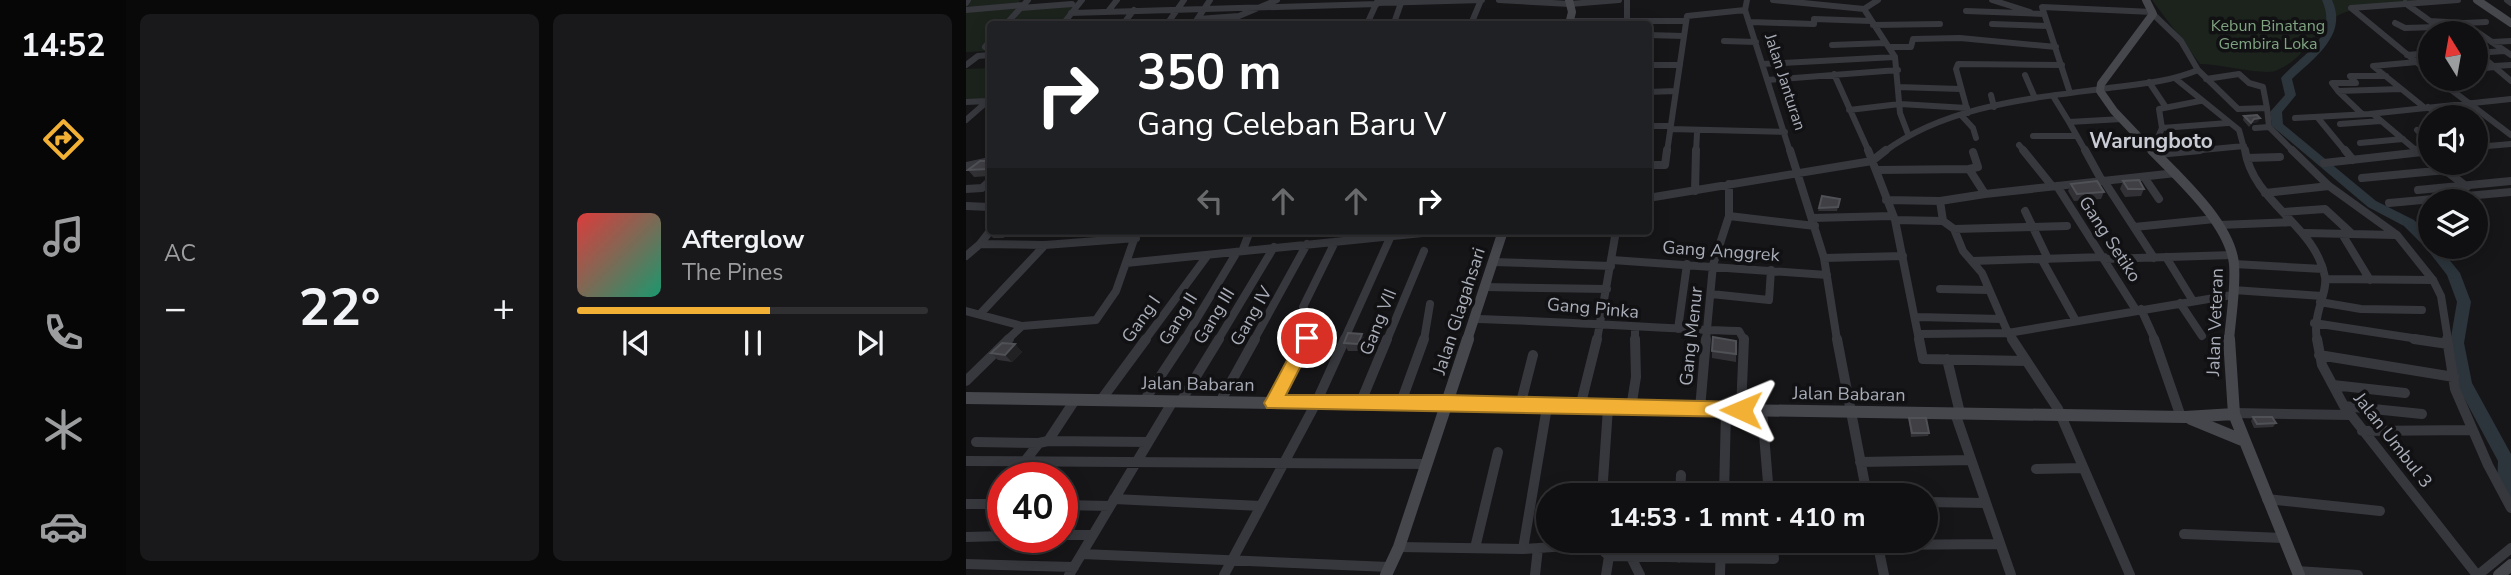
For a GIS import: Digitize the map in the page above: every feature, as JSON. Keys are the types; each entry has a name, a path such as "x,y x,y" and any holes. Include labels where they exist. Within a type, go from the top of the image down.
{"street":[{"path":"1065,21 1082,0"},
{"path":"1109,10 1117,0"},
{"path":"1126,21 1139,0"},
{"path":"1146,10 1154,0"},
{"path":"1169,21 1184,0"},
{"path":"1197,21 1210,0"},
{"path":"1226,8 1231,0"},
{"path":"1238,7 1243,0"},
{"path":"1203,21 1238,16 1277,0"},
{"path":"1071,13 1481,0 1472,21"},
{"path":"1499,0 1619,0"},
{"path":"1627,0 1627,21"},
{"path":"1652,165 1665,165 1687,16 1693,13 1745,10 1747,0"},
{"path":"1773,0 1864,9 1878,0"},
{"path":"1992,0 2033,14"},
{"path":"2070,0 2072,8"},
{"path":"2146,0 2153,13 2182,41 2198,70 2238,109 2267,108"},
{"path":"2417,62 2351,8 2458,0"},
{"path":"2477,0 2511,23"},
{"path":"1393,21 1402,1"},
{"path":"1368,21 1377,2"},
{"path":"1569,2 1569,21"},
{"path":"966,10 1024,4 1072,4"},
{"path":"1009,21 1024,4"},
{"path":"2405,4 2430,21"},
{"path":"2070,93 2043,14 2045,7 2153,13"},
{"path":"1864,9 1895,57 1900,104 1908,134"},
{"name":"Jalan Janturan","path":"1745,10 1824,258 1849,412"},
{"path":"1966,11 2043,14"},
{"path":"2100,91 2101,84 2153,13"},
{"path":"1814,24 1814,19 1940,24"},
{"path":"1652,22 1686,21"},
{"path":"1750,22 1840,25"},
{"path":"2395,23 2405,29 2418,28"},
{"path":"1992,24 2048,26"},
{"path":"1652,36 1683,36"},
{"path":"1832,45 1910,47 1913,39 1955,37 2056,47"},
{"path":"2488,39 2511,55"},
{"path":"1724,41 1756,42"},
{"path":"2492,42 2511,41"},
{"path":"2488,52 2504,51"},
{"path":"2407,55 2418,54"},
{"path":"966,65 978,56 987,55"},
{"path":"1763,64 1895,57"},
{"path":"2417,62 2373,65 2422,105"},
{"path":"2488,62 2511,81"},
{"path":"1976,138 1965,112 1958,64 2062,65"},
{"path":"1652,65 1680,65"},
{"path":"2488,68 2511,65"},
{"path":"1768,80 1898,69"},
{"path":"1652,197 1872,161 1908,134 1965,112 2070,93 2176,79 2198,70"},
{"path":"1834,74 1877,170 1894,218 1917,317 1923,359 2026,361"},
{"path":"2206,79 2239,74 2249,83 2263,87 2269,127 2329,186 2397,235 2433,280 2441,296 2454,377 2472,430 2511,509"},
{"path":"2025,75 2035,99"},
{"path":"2362,114 2332,83 2356,83 2350,76 2386,76"},
{"name":"Jalan Umbul 3","path":"2176,79 2243,135 2247,158 2265,193 2305,233 2326,279 2314,323 2319,355 2333,385 2362,431 2436,519 2477,575"},
{"path":"2149,82 2165,106"},
{"path":"1898,87 1960,89"},
{"path":"2338,91 2401,89"},
{"path":"1652,92 1675,91"},
{"name":"Jalan Veteran","path":"2100,91 2122,119 2176,173 2217,222 2234,260 2229,373 2234,414 2242,440 2298,573"},
{"path":"2452,91 2511,135"},
{"path":"1991,95 1994,107"},
{"name":"Gang Setiko","path":"2053,96 2103,181 2134,227 2217,222 2292,222"},
{"path":"2450,105 2511,99"},
{"path":"966,102 987,100"},
{"path":"2200,101 2159,109 2162,128 2155,151 2244,146"},
{"path":"966,120 987,102"},
{"path":"1849,110 1900,104 1965,112"},
{"path":"2295,118 2418,109"},
{"path":"2373,114 2418,147"},
{"path":"2318,118 2353,160"},
{"path":"2069,122 2122,119"},
{"path":"2340,124 2381,121"},
{"path":"2162,128 2228,122"},
{"path":"1652,126 1785,132"},
{"path":"2255,128 2269,127"},
{"path":"1695,191 1697,133"},
{"path":"2033,136 2076,136"},
{"path":"2360,143 2404,139"},
{"path":"2488,146 2511,144"},
{"name":"Gang Setiko","path":"2019,145 2054,186 2139,310 2163,358 2183,417"},
{"path":"1877,170 1969,169 1978,167 1973,152"},
{"path":"2324,163 2418,152"},
{"path":"2247,158 2280,157"},
{"path":"966,166 987,162"},
{"path":"1969,169 1985,194"},
{"path":"1886,200 1940,201 2176,173"},
{"path":"2362,178 2418,173"},
{"path":"2452,175 2469,189"},
{"path":"2144,177 2159,198"},
{"path":"2475,189 2511,181"},
{"path":"966,189 982,188 987,184"},
{"name":"Gang Menur","path":"1700,409 1713,265 1729,216 1729,184"},
{"path":"2265,193 2329,186"},
{"path":"2488,191 2511,192"},
{"path":"2389,203 2418,198"},
{"path":"1940,201 1943,221"},
{"path":"966,206 987,207"},
{"path":"2283,212 2325,209 2346,233 2370,280"},
{"path":"2025,211 2045,260 2076,321"},
{"path":"1729,216 1814,222 1894,218 1943,221 1954,229 1963,251 1989,290 2008,333 2060,415 2130,575"},
{"path":"1954,229 2067,226"},
{"path":"2134,227 2154,258"},
{"path":"2305,233 2397,235"},
{"path":"966,256 987,235"},
{"path":"966,311 1022,326 1096,320 1116,291 1136,235 1045,244 981,244"},
{"name":"Gang II","path":"1143,401 1169,366 1248,235"},
{"path":"1126,264 1400,235"},
{"name":"Jalan Glagahsari","path":"1388,571 1399,547 1502,235"},
{"path":"1580,407 1601,323 1616,235"},
{"path":"1224,575 1316,403 1390,238"},
{"path":"1273,403 1314,322 1303,307 1335,242"},
{"path":"981,313 1045,244"},
{"name":"Gang IV","path":"1220,402 1307,244"},
{"name":"Gang III","path":"1071,571 1148,442 1177,401 1274,247"},
{"name":"Gang VII","path":"1360,404 1423,251"},
{"name":"Gang I","path":"1101,400 1207,256"},
{"path":"1824,258 1903,256"},
{"path":"1972,261 2166,257 2234,260 2323,269"},
{"path":"2166,257 2193,301"},
{"name":"Gang Anggrek","path":"1493,261 1713,265 1827,275"},
{"path":"1678,329 1684,303 1687,264"},
{"path":"1711,294 1769,300 1771,270"},
{"path":"2326,279 2433,280"},
{"path":"1485,287 1607,289"},
{"path":"1940,289 1989,290"},
{"path":"1920,334 2008,333 2232,292 2321,299 2361,309 2422,310"},
{"path":"2180,303 2202,336"},
{"path":"1399,405 1426,340 1430,304"},
{"path":"1917,317 2002,319"},
{"name":"Gang Pinka","path":"1475,319 1738,331 1743,335 1741,410"},
{"path":"2314,323 2448,344"},
{"path":"966,381 1022,326"},
{"path":"1631,408 1636,377 1635,328"},
{"path":"1520,406 1533,355"},
{"path":"2319,355 2420,369 2454,377"},
{"path":"1947,359 1971,460 2011,575"},
{"path":"2333,385 2405,393"},
{"name":"Jalan Babaran","path":"966,398 1399,405 1447,402 1547,407 2183,417 2234,414"},
{"path":"1025,461 1075,400"},
{"path":"1523,549 1547,407"},
{"path":"1603,483 1608,408"},
{"path":"1724,483 1726,410"},
{"path":"1762,410 1768,483"},
{"path":"2234,414 2347,410 2422,414"},
{"path":"1849,412 1865,483"},
{"path":"2183,417 2242,440"},
{"path":"2362,431 2472,430"},
{"path":"976,442 1148,442"},
{"path":"1475,548 1498,452"},
{"path":"1860,461 1971,460"},
{"path":"966,461 1426,464"},
{"path":"2036,469 2083,468"},
{"path":"1681,475 1681,483"},
{"path":"2267,499 2380,511"},
{"path":"1938,502 1985,503"},
{"path":"966,504 987,504"},
{"path":"1078,504 1261,506"},
{"path":"2184,534 2283,538"},
{"path":"1078,535 1093,535"},
{"path":"966,537 987,536"},
{"path":"1938,544 1999,544"},
{"path":"1399,547 1536,548"},
{"path":"2477,575 2511,548"},
{"path":"1535,575 1537,553"},
{"path":"1606,553 1609,556 1631,557 1774,559 1773,553"},
{"path":"1679,553 1679,558"},
{"path":"1720,553 1720,575"},
{"path":"1879,553 1884,575"},
{"path":"1082,554 1388,571"},
{"path":"1606,575 1609,556"},
{"path":"1631,557 1640,575"},
{"path":"966,564 1071,571"},
{"path":"2499,575 2511,565"},
{"path":"2298,573 2358,575"}],"green space":[{"path":"966,0 1020,0 1016,7 1079,2 1063,21 987,21 987,51 966,52"},
{"name":"Kebun Binatang Gembira Loka","path":"2152,0 2435,0 2377,5 2348,11 2326,24 2291,62 2269,72 2200,64"},
{"path":"987,68 987,98 966,101 966,69"}],"building":[{"path":"2257,115 2260,118 2251,123 2244,116"},
{"path":"980,161 987,161 987,169 968,170"},
{"path":"2139,180 2144,189 2128,189 2123,181"},
{"path":"2097,181 2104,192 2077,194 2071,184"},
{"path":"1822,196 1840,199 1838,207 1819,208"},
{"path":"1460,300 1468,300 1466,309 1458,309"},
{"path":"1348,333 1362,334 1358,344 1344,343"},
{"path":"1713,337 1736,341 1736,354 1712,351"},
{"path":"1002,343 1015,344 1005,355 991,353"},
{"path":"2253,417 2272,417 2276,423 2257,424"},
{"path":"1909,418 1926,418 1929,433 1912,433"}],"waterway":[{"path":"2278,126 2276,112 2291,95 2286,78 2322,44 2332,23 2332,11 2327,0"},
{"path":"2279,126 2372,204 2409,223 2418,232"},
{"path":"2442,259 2453,273 2464,302 2457,343 2464,383 2506,461 2506,491 2511,497"}],"district":[{"name":"Warungboto","path":"2151,141"}],"route":[{"path":"1307,338 1273,403 1399,405 1447,402 1547,407 1741,410"}]}
